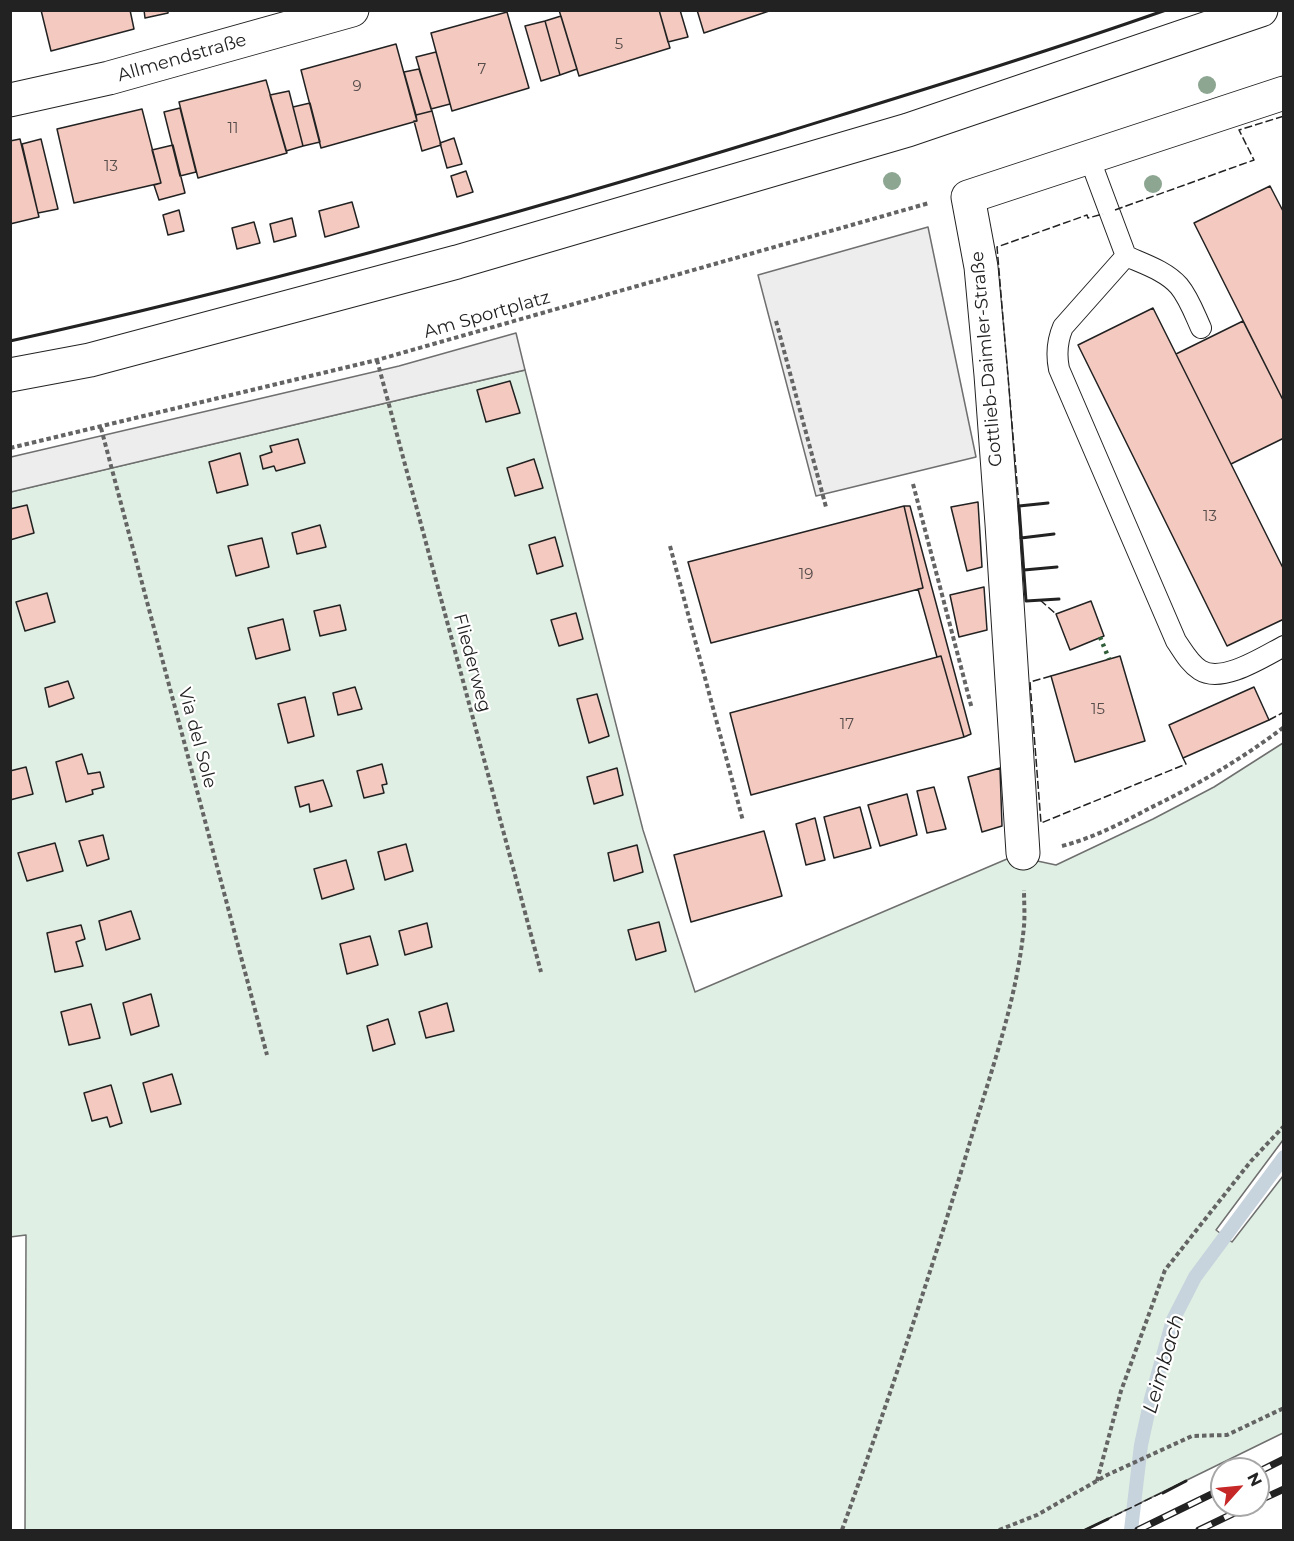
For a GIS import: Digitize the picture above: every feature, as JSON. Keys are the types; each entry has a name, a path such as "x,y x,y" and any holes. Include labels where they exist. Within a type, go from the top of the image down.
{"street":[{"name":"Allmendstraße","path":"10,100 109,78 351,10"},
{"path":"10,375 90,360 480,256 908,130 1261,10"},
{"path":"968,197 1284,93"},
{"name":"Gottlieb-Daimler-Straße","path":"968,197 981,267 991,375 1023,853"}],"lane":[{"path":"1089,157 1126,256 1174,280 1187,298 1201,328"},
{"path":"1126,256 1063,327 1057,351 1059,369 1176,641 1186,656 1200,670 1214,674 1242,667 1284,646"}],"path":[{"name":"Am Sportplatz","path":"10,448 377,360 932,202 968,197"},
{"path":"776,321 826,507"},
{"name":"Fliederweg","path":"377,360 541,972"},
{"name":"Via del Sole","path":"101,428 267,1055"},
{"path":"913,484 972,711"},
{"path":"670,546 743,821"},
{"path":"842,1530 874,1442 938,1246 1006,1023 1017,976 1024,924 1023,853 1047,850 1077,842 1129,819 1216,773 1249,753 1284,727"},
{"path":"1097,1481 1121,1391 1165,1270 1251,1161 1284,1126"},
{"path":"999,1530 1037,1515 1107,1475 1192,1436 1227,1435 1284,1408"}],"green space":[{"path":"525,370 643,830 695,992 1014,856 1056,865 1214,787 1283,743 1283,1140 1216,1230 1232,1242 1283,1176 1283,1433 1234,1457 1210,1457 1210,1469 1085,1530 25,1530 26,1235 10,1237 10,492"}],"shaded area":[{"path":"928,227 976,457 816,496 758,275"},
{"path":"516,333 525,370 11,492 11,457 399,366"}],"building":[{"path":"41,10 130,10 134,29 51,51"},
{"path":"144,10 168,10 168,13 145,18"},
{"path":"559,10 659,10 670,48 579,76"},
{"path":"659,10 680,10 688,37 668,42"},
{"path":"697,10 772,10 704,33"},
{"path":"507,12 529,88 452,111 431,33"},
{"path":"561,16 577,69 560,75 545,21"},
{"path":"545,21 560,75 541,81 525,26"},
{"path":"396,44 417,121 321,148 301,70"},
{"path":"436,52 450,104 431,109 416,57"},
{"path":"419,69 432,111 416,115 404,72"},
{"path":"266,80 287,153 198,178 179,102"},
{"path":"289,91 303,146 286,151 270,95"},
{"path":"310,103 320,142 303,146 293,107"},
{"path":"180,108 196,172 180,176 164,112"},
{"path":"142,109 161,183 74,203 57,129"},
{"path":"432,111 441,145 422,151 414,121 417,121 416,115"},
{"path":"454,138 462,164 447,168 440,143"},
{"path":"20,139 39,217 10,224 10,141"},
{"path":"41,139 58,209 38,213 22,144"},
{"path":"173,145 185,193 159,200 154,185 161,183 152,150"},
{"path":"466,171 473,192 457,197 451,176"},
{"path":"1270,186 1284,213 1284,402 1194,223"},
{"path":"352,202 359,227 325,237 319,211"},
{"path":"179,210 184,231 168,235 163,215"},
{"path":"292,218 296,236 274,242 270,224"},
{"path":"254,222 260,243 237,249 232,228"},
{"path":"1153,308 1284,570 1284,619 1227,646 1078,345"},
{"path":"1243,321 1284,402 1284,438 1231,464 1176,354"},
{"path":"510,381 520,413 486,422 477,390"},
{"path":"298,439 305,463 276,471 274,466 263,469 260,456 272,452 270,446"},
{"path":"240,453 248,485 217,493 209,462"},
{"path":"534,459 543,488 515,496 507,468"},
{"path":"978,502 982,567 967,571 951,507"},
{"path":"27,505 34,533 10,540 10,509"},
{"path":"904,506 923,588 711,643 688,562"},
{"path":"904,506 910,506 971,734 964,737 941,656 937,657 918,589 923,588"},
{"path":"320,525 326,547 297,554 292,533"},
{"path":"555,537 563,566 537,574 529,545"},
{"path":"262,538 269,567 236,576 228,546"},
{"path":"984,587 987,630 959,637 950,595"},
{"path":"47,593 55,622 25,631 16,602"},
{"path":"1091,601 1104,636 1070,650 1056,614"},
{"path":"340,605 346,630 320,636 314,611"},
{"path":"576,613 583,639 559,646 551,620"},
{"path":"283,619 290,650 256,659 248,628"},
{"path":"941,656 964,737 751,795 730,713"},
{"path":"1120,656 1145,741 1075,762 1051,676"},
{"path":"68,681 74,698 49,707 45,688"},
{"path":"355,687 362,709 338,715 333,693"},
{"path":"1254,687 1269,720 1183,758 1169,725"},
{"path":"597,694 609,736 589,743 577,699"},
{"path":"305,697 314,736 288,743 278,704"},
{"path":"82,754 88,774 100,772 104,787 92,790 93,794 66,802 56,762"},
{"path":"382,764 387,784 382,785 384,793 364,798 357,771"},
{"path":"26,767 33,794 10,800 10,771"},
{"path":"617,768 623,795 594,804 587,777"},
{"path":"1000,768 1002,826 982,832 968,777"},
{"path":"323,780 332,806 310,812 309,804 300,807 295,787"},
{"path":"934,787 946,829 927,833 917,791"},
{"path":"907,794 917,835 880,846 868,805"},
{"path":"860,807 871,848 834,858 824,817"},
{"path":"815,818 825,860 806,865 796,824"},
{"path":"764,831 782,896 691,922 674,855"},
{"path":"103,835 109,859 87,866 79,841"},
{"path":"55,843 63,871 27,881 18,853"},
{"path":"406,844 413,871 385,880 378,852"},
{"path":"637,845 643,872 614,881 608,853"},
{"path":"346,860 354,889 322,899 314,869"},
{"path":"131,911 140,939 106,950 99,921"},
{"path":"659,922 666,951 636,960 628,930"},
{"path":"427,923 432,947 405,955 399,931"},
{"path":"81,925 85,939 76,942 83,966 55,972 47,933"},
{"path":"370,936 378,965 347,974 340,944"},
{"path":"151,994 159,1026 131,1035 123,1003"},
{"path":"447,1003 454,1031 426,1038 419,1012"},
{"path":"91,1004 100,1038 69,1045 61,1012"},
{"path":"388,1019 395,1044 373,1051 367,1026"},
{"path":"172,1074 181,1104 151,1112 143,1083"},
{"path":"111,1085 122,1123 110,1127 107,1117 92,1121 84,1093"}],"waterway":[{"name":"Leimbach","path":"1131,1530 1141,1445 1173,1320 1195,1277 1284,1157"}],"railway":[{"path":"1270,1466 1284,1459"},
{"path":"1270,1495 1284,1489"},
{"path":"1138,1530 1210,1495"},
{"path":"1199,1530 1226,1517"}],"hedge":[{"path":"1100,637 1109,659"}],"fence":[{"path":"1115,210 1254,160 1239,130 1284,116"},
{"path":"1019,506 997,247 1087,215 1088,218 1103,214"},
{"path":"1040,600 1056,614"},
{"path":"1051,676 1030,682 1041,823 1186,764 1183,758"},
{"path":"1269,720 1284,712"},
{"path":"1085,1530 1186,1481"}],"wall":[{"path":"10,341 204,296 493,219 877,104 1166,10"},
{"path":"1048,503 1019,506 1026,601 1059,599"},
{"path":"1021,538 1054,534"},
{"path":"1024,570 1057,567"},
{"path":"1163,1493 1186,1481"},
{"path":"1085,1530 1108,1519"}]}
